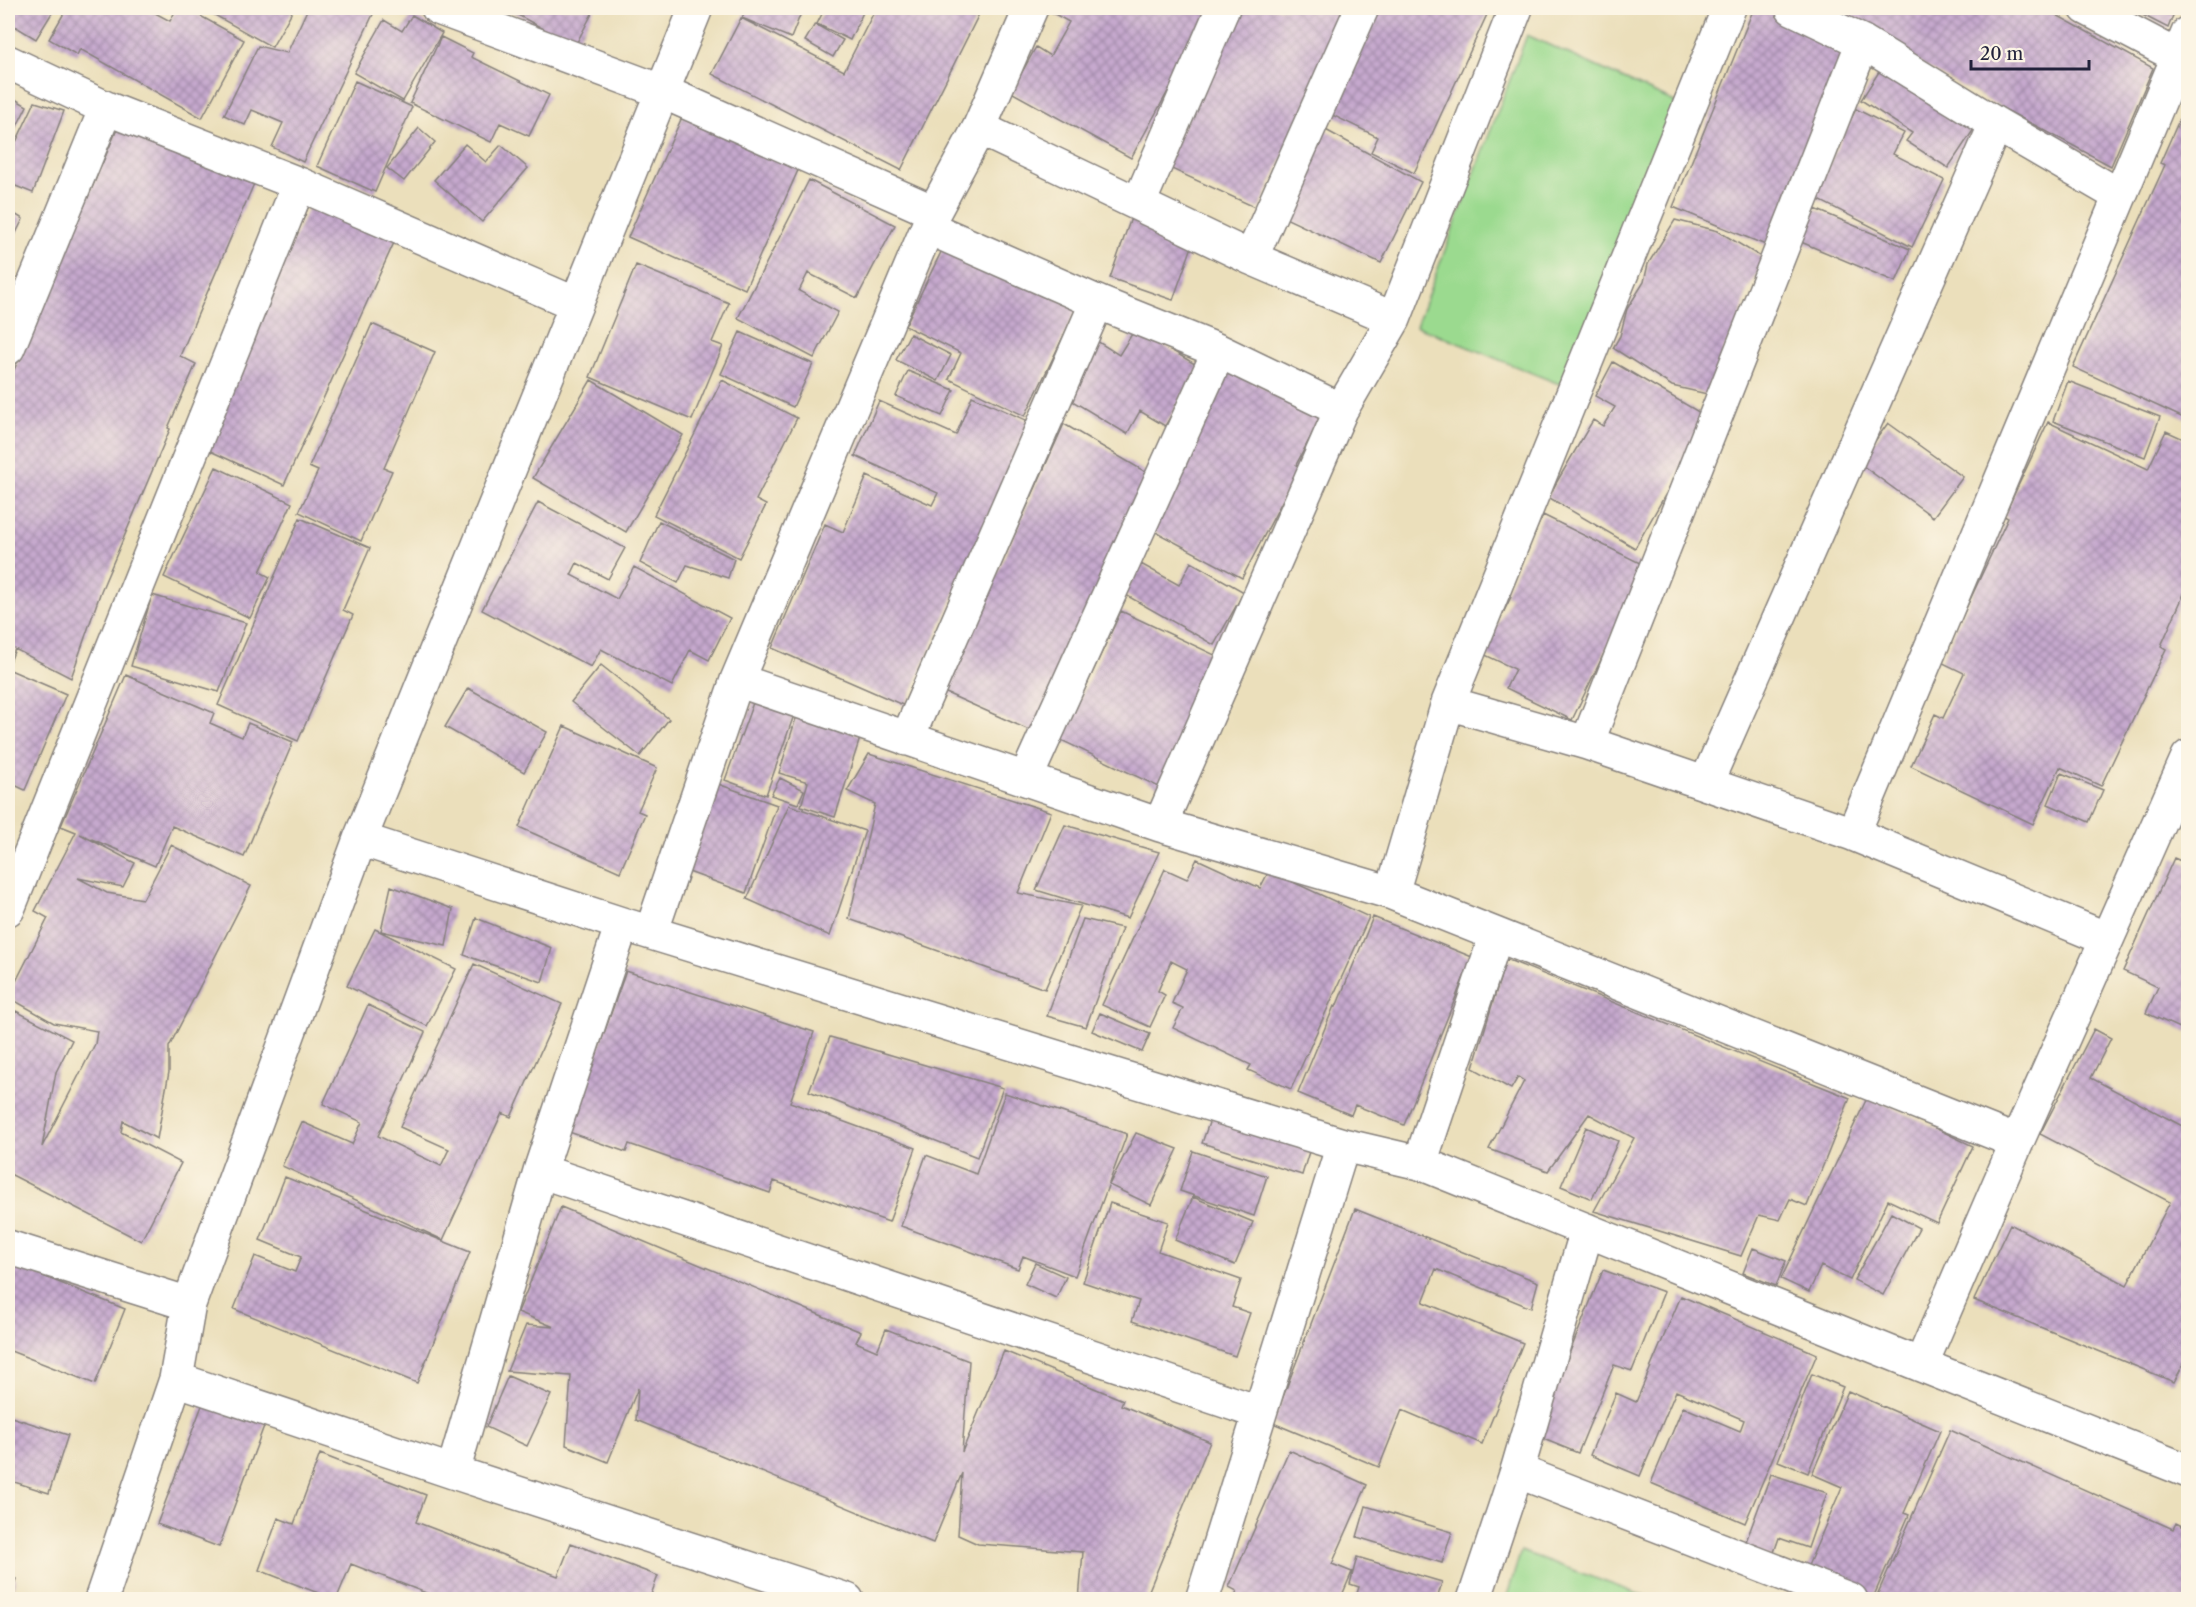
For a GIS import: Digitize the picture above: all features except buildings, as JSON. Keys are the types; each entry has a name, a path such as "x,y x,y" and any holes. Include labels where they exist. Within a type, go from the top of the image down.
{"street":[{"path":"438,8 661,91 1097,302 1219,351 1341,410"},
{"path":"101,1599 176,1379 189,1304 360,840 696,8"},
{"path":"453,1472 540,1170 738,680 931,220 979,128 1031,8"},
{"path":"1139,203 1223,8"},
{"path":"1251,258 1362,8"},
{"path":"1160,825 1341,410 1394,319 1516,8"},
{"path":"1392,893 1448,703 1729,8"},
{"path":"1792,8 1863,42 1996,124 2120,196"},
{"path":"1853,834 2183,45 2086,8"},
{"path":"1587,743 1863,42"},
{"path":"8,62 106,108 298,184 576,304"},
{"path":"8,348 17,299 106,108"},
{"path":"1706,783 1996,124"},
{"path":"979,128 1251,258 1394,319"},
{"path":"8,909 298,184"},
{"path":"907,739 1097,302"},
{"path":"1026,778 1219,351"},
{"path":"738,680 1160,825 1392,893 2017,1142"},
{"path":"1448,703 1587,743 1853,834 2106,939"},
{"path":"1921,1365 2106,939 2177,813 2188,757"},
{"path":"360,840 637,929 1343,1145 1420,1163 2188,1471"},
{"path":"1420,1163 1496,936"},
{"path":"1202,1599 1258,1412 1343,1145"},
{"path":"540,1170 1258,1412"},
{"path":"1474,1599 1517,1471 1587,1230"},
{"path":"8,1247 189,1304"},
{"path":"176,1379 836,1598"},
{"path":"1517,1471 1851,1599"}],"green space":[{"path":"1527,35 1679,104 1564,386 1416,326"},
{"path":"1521,1551 1652,1599 1506,1599"}]}
